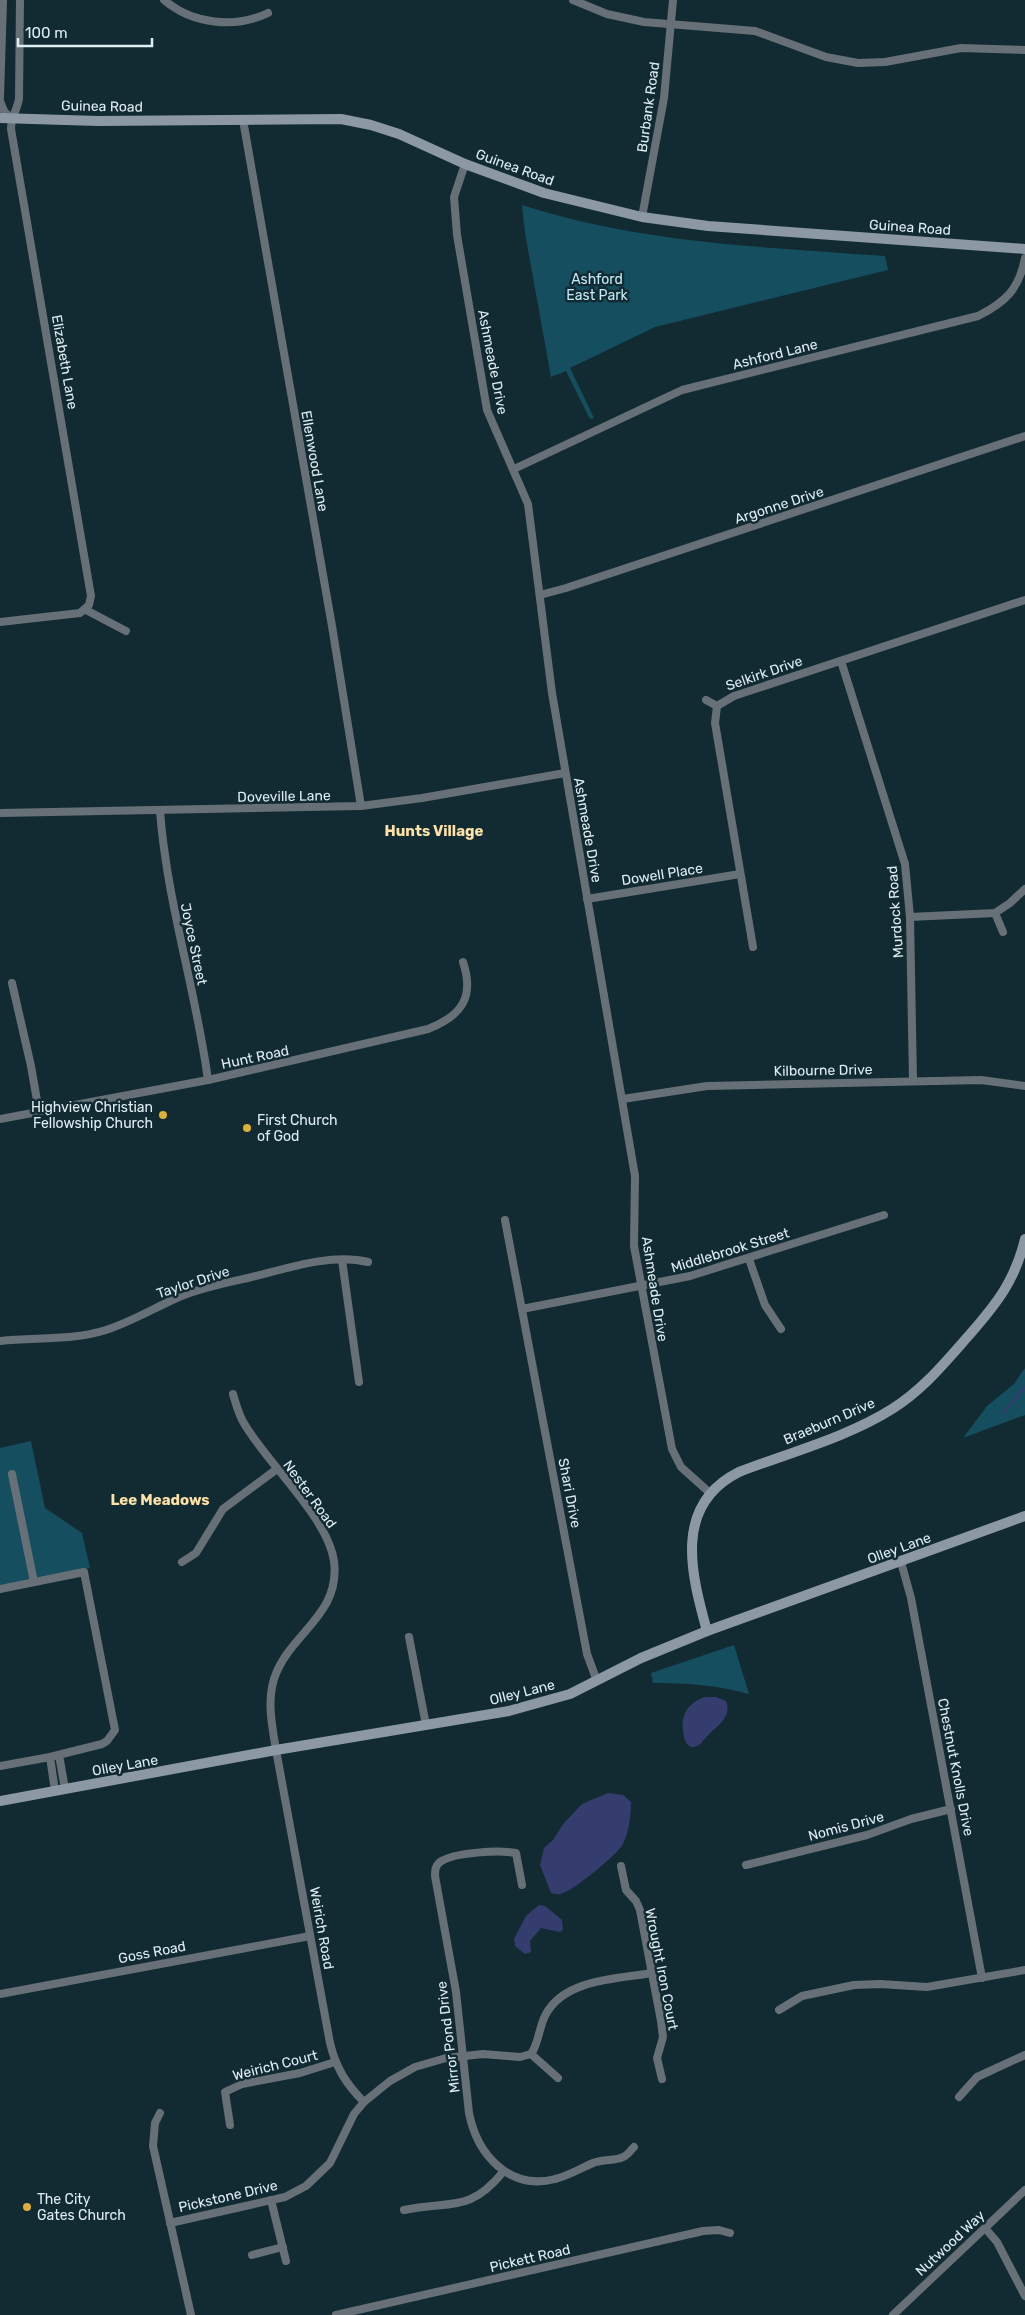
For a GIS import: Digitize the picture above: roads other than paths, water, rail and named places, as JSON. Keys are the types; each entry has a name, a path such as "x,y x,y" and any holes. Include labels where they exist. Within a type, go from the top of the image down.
{"main road":[{"name":"Guinea Road","path":"0,118 243,120 322,118 360,122 399,134 465,164 544,193 642,217 708,226 1025,249"},
{"name":"Braeburn Drive","path":"708,1630 698,1593 691,1546 694,1522 710,1493 723,1481 738,1472 850,1430 877,1418 909,1397 941,1368 995,1306 1014,1274 1025,1239"},
{"name":"Olley Lane","path":"0,1801 276,1750 508,1712 541,1704 570,1694 642,1658 708,1630 1025,1516"}],"street":[{"path":"0,97 3,0"},
{"name":"Elizabeth Lane","path":"11,118 17,110 18,99 20,0"},
{"path":"164,0 183,13 208,20 248,22 268,13"},
{"path":"572,0 626,19 755,31 826,57 858,63 885,62 961,48 1025,50"},
{"name":"Burbank Road","path":"642,217 664,98 673,0"},
{"path":"1,17 20,17"},
{"name":"Elizabeth Lane","path":"0,101 4,111 11,118 14,150 85,552 91,596 86,610"},
{"name":"Ellenwood Lane","path":"243,120 332,626 361,806"},
{"name":"Ashmeade Drive","path":"465,164 454,197 457,235 488,410 502,448 514,469 528,504 552,693 635,1176 634,1246 641,1287 672,1449 682,1467 710,1493"},
{"name":"Ashford Lane","path":"514,469 682,390 978,316 1000,303 1016,286 1021,277 1025,258"},
{"name":"Argonne Drive","path":"540,595 585,582 1025,436"},
{"name":"Selkirk Drive","path":"753,947 715,723 717,706 734,696 1025,600"},
{"path":"0,622 75,614 86,610 126,631"},
{"name":"Murdock Road","path":"840,661 902,849 908,880 913,1081"},
{"path":"706,700 717,706"},
{"name":"Doveville Lane","path":"0,813 361,806 422,798 565,773"},
{"name":"Joyce Street","path":"160,811 165,858 175,918 204,1048 208,1080"},
{"name":"Dowell Place","path":"587,899 740,874"},
{"path":"910,916 994,913 1010,904 1025,889"},
{"path":"994,913 1003,932"},
{"name":"Hunt Road","path":"0,1119 208,1080 410,1035 440,1024 453,1015 466,996 469,979 463,962"},
{"path":"12,983 39,1112"},
{"name":"Kilbourne Drive","path":"623,1099 707,1086 981,1080 1025,1086"},
{"name":"Middlebrook Street","path":"522,1309 690,1276 884,1215"},
{"name":"Shari Drive","path":"506,1220 587,1654 596,1681"},
{"path":"749,1259 758,1291 781,1329"},
{"path":"342,1260 359,1382"},
{"name":"Taylor Drive","path":"0,1341 65,1338 92,1334 117,1326 181,1296 213,1286 282,1270 342,1260 368,1262"},
{"name":"Nester Road","path":"233,1394 245,1426 324,1532 332,1551 334,1570 332,1590 325,1608 289,1651 275,1678 270,1704 276,1750"},
{"path":"182,1562 196,1553 224,1509 277,1469"},
{"path":"12,1474 34,1582"},
{"name":"Chestnut Knolls Drive","path":"901,1562 911,1598 982,1978"},
{"path":"0,1589 84,1572 115,1730 107,1741 59,1755 0,1766"},
{"path":"409,1637 426,1725"},
{"name":"Weirich Road","path":"276,1750 335,2062 349,2087 364,2102"},
{"path":"59,1755 60,1790"},
{"path":"50,1757 60,1790"},
{"name":"Nomis Drive","path":"746,1865 867,1835 910,1819 951,1809"},
{"name":"Mirror Pond Drive","path":"522,1885 516,1853 492,1851 450,1858 436,1866 435,1876 456,1992 474,2131 485,2153 503,2172 528,2180 554,2180 600,2160 624,2157 634,2147"},
{"name":"Wrought Iron Court","path":"622,1866 626,1890 636,1901 640,1910 652,1973 663,2032 662,2048 658,2058 662,2079"},
{"name":"Goss Road","path":"0,1994 310,1936"},
{"path":"779,2010 802,1996 854,1985 880,1984 927,1987 1025,1970"},
{"path":"558,2078 531,2054 546,2014 562,1995 580,1987 652,1973"},
{"name":"Pickstone Drive","path":"170,2223 285,2197 300,2190 324,2172 336,2154 354,2114 364,2102 390,2081 415,2067 446,2058 463,2056 483,2054 520,2057 531,2054"},
{"path":"959,2097 977,2077 1025,2055"},
{"name":"Weirich Court","path":"230,2125 225,2092 242,2084 300,2073 335,2062"},
{"path":"160,2113 155,2123 153,2146 191,2315"},
{"path":"404,2210 424,2205 440,2206 469,2200 487,2191 503,2172"},
{"name":"Nutwood Way","path":"893,2315 1025,2190"},
{"path":"271,2200 286,2261"},
{"path":"985,2228 997,2242 1025,2296"},
{"name":"Pickett Road","path":"336,2315 703,2231 719,2230 730,2233"},
{"path":"252,2255 283,2247"}],"water":[{"path":"705,1697 716,1697 726,1701 726,1716 701,1743 691,1747 687,1744 684,1737 683,1719 690,1705"},
{"path":"608,1793 623,1795 631,1802 627,1834 623,1844 586,1879 561,1894 551,1893 540,1865 544,1848 553,1840 564,1823 582,1804"},
{"path":"539,1905 545,1906 562,1920 563,1930 560,1932 541,1928 530,1941 531,1952 525,1954 515,1946 514,1939 526,1916"}],"waterway":[{"path":"1003,1413 1025,1387"}],"place":[{"name":"Highview Christian Fellowship Church","path":"163,1115"},
{"name":"First Church of God","path":"247,1128"},
{"name":"The City Gates Church","path":"27,2207"}],"district":[{"name":"Hunts Village","path":"434,831"},
{"name":"Lee Meadows","path":"160,1500"}],"park label":[{"name":"Ashford East Park","path":"597,288"}]}
